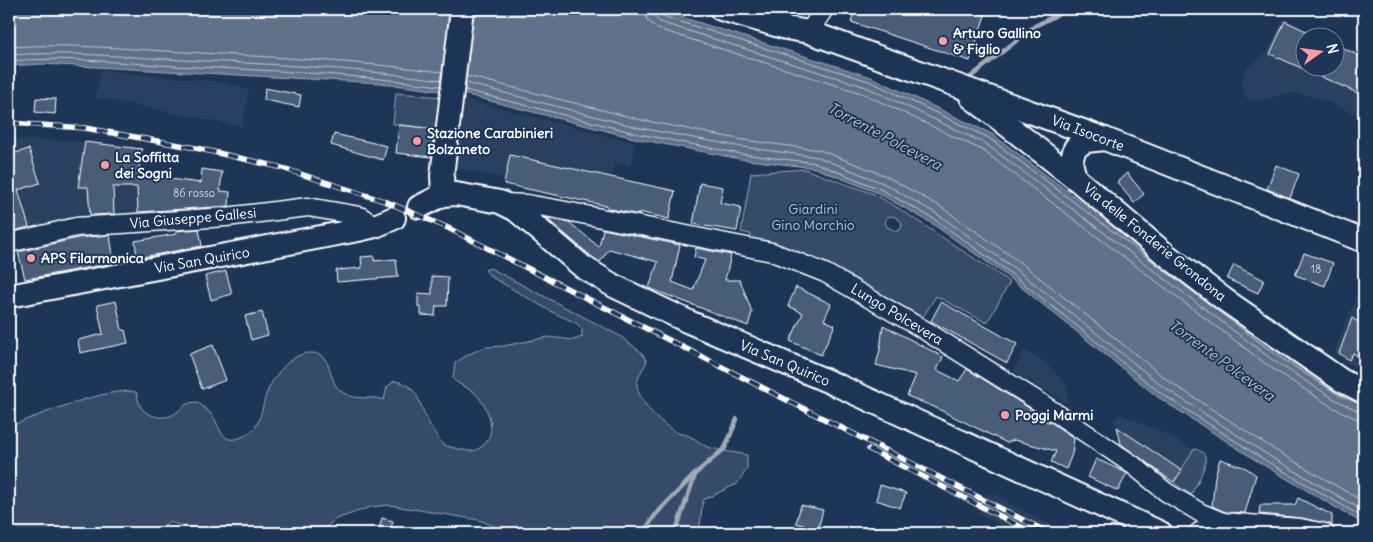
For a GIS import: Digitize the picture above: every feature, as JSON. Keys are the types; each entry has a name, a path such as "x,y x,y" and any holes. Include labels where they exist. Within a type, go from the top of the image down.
{"main road":[{"path":"443,195 442,176 462,9"},
{"name":"Via Isocorte","path":"721,9 786,28 809,32 952,83 1105,139 1364,241"},
{"name":"Via delle Fonderie Grondona","path":"952,83 1075,178 1165,254 1226,300 1341,380 1364,392"},
{"path":"1075,178 1072,162 1075,148 1086,140 1105,139"},
{"name":"Via San Quirico","path":"419,207 443,195 456,194 500,202 516,210 583,266 614,286 689,322 831,382 1162,533"},
{"name":"Via San Quirico","path":"9,296 268,248 385,222"}],"street":[{"path":"809,32 824,9"},
{"name":"Lungo Polcevera","path":"500,202 552,208 772,252 825,273 921,328 1044,405 1133,465 1166,492 1201,514 1249,529 1300,528 1325,533"},
{"name":"Via Giuseppe Gallesi","path":"9,243 76,227 226,217 308,207 385,222"},
{"path":"1198,533 1201,531 1223,533"}],"shaded area":[{"path":"1283,19 1304,28 1296,28 1296,78 1346,78 1346,48 1364,56 1364,118 1316,97 1292,93 1260,100 1247,99 1241,85 1246,68 1267,53"},
{"path":"101,70 221,82 249,90 242,127 96,97"},
{"path":"464,99 636,143 631,166 615,162 612,176 571,168 565,197 548,194 554,164 510,154 505,178 452,167"},
{"path":"9,139 85,142 142,149 137,187 138,212 90,215 29,227 23,209 9,212"},
{"path":"1364,286 1364,373 1334,354 1348,315"},
{"path":"1024,350 1044,361 1068,386 1067,403 1014,372"},
{"path":"1121,414 1166,434 1193,450 1182,471 1121,430 1113,421"},
{"path":"987,493 998,495 1010,504 1068,533 1014,533 978,513"}],"green space":[{"path":"396,93 441,97 438,129 393,124"},
{"name":"Giardini Gino Morchio","path":"804,169 874,194 1010,282 987,323 936,296 920,322 750,240 751,234 741,232 751,173","holes":["893,216 901,221 902,226 900,230 896,231 887,227 885,222 887,217"]},
{"path":"490,268 620,336 642,353 647,361 638,378 638,392 646,406 665,425 678,433 693,438 705,446 747,455 747,469 737,484 703,500 699,533 504,533 496,527 479,520 389,505 371,507 336,519 319,533 197,533 195,529 169,522 151,533 9,533 9,427 72,403 124,391 136,392 143,410 160,417 170,416 187,404 197,402 212,415 226,437 237,439 255,427 265,396 275,377 291,360 305,354 318,354 323,357 329,366 337,387 354,397 384,400 387,387 394,381 408,386 417,395 435,434 443,445 474,451 486,442 490,435 490,421 485,406 476,394 453,379 455,363 469,354 486,347 504,346 548,337 574,340 582,337 582,329 576,323 552,312 490,276 485,270"},
{"path":"1196,449 1204,454 1205,465 1191,495 1174,483 1193,450"}],"water":[{"name":"Torrente Polcevera","path":"9,9 656,9 871,77 992,134 1223,309 1364,402 1364,524 1265,466 1159,398 1011,279 931,223 878,193 815,168 740,159 638,139 463,94 380,83 42,64 9,66"}],"building":[{"name":"Arturo Gallino & Figlio","path":"855,9 987,9 970,61 851,22"},
{"path":"1285,21 1300,28 1296,28 1296,66 1270,54"},
{"path":"1346,50 1364,58 1364,96 1324,78 1346,78"},
{"path":"265,88 301,95 299,107 264,100"},
{"path":"36,98 56,99 55,114 35,112"},
{"name":"Stazione Carabinieri Bolzaneto","path":"399,125 434,129 431,157 396,153"},
{"path":"334,134 387,146 383,160 331,145"},
{"path":"85,142 142,149 138,175 201,183 202,169 222,172 220,191 230,192 229,206 138,212 137,187 113,187 114,214 90,215 88,187 78,187"},
{"path":"29,149 40,183 18,190 29,227 9,232 9,155"},
{"path":"510,155 675,191 669,219 639,212 639,215 607,208 607,206 504,184"},
{"path":"1276,165 1299,174 1290,198 1267,189"},
{"path":"1127,173 1144,194 1134,203 1117,182"},
{"path":"700,183 723,187 720,203 741,207 737,231 693,224"},
{"path":"546,218 569,222 599,247 603,229 680,245 672,282 693,290 705,260 694,257 696,248 731,255 725,280 740,280 752,312 748,326 649,288 658,262 609,249 600,262"},
{"path":"199,229 202,246 137,258 135,241 176,234 176,231"},
{"path":"110,235 114,263 25,279 18,252 78,238"},
{"path":"1304,253 1333,263 1325,286 1295,275"},
{"path":"374,256 374,261 396,259 398,277 337,282 336,270 362,268 361,257"},
{"path":"1234,265 1264,280 1258,293 1227,279"},
{"path":"226,271 232,294 211,300 205,276"},
{"path":"432,276 448,277 447,306 436,306 435,316 421,315 421,307 418,307 418,293 432,294"},
{"path":"796,287 831,304 824,320 835,325 821,355 790,341 803,313 788,306"},
{"path":"116,301 122,330 125,330 128,343 80,353 78,340 103,334 97,305"},
{"path":"941,302 1017,344 1007,363 931,321"},
{"path":"262,312 268,335 251,340 245,316"},
{"path":"1352,318 1364,326 1364,360 1353,353 1349,360 1339,353"},
{"path":"883,325 943,357 937,370 959,381 967,369 1037,413 1036,418 1052,423 1074,438 1072,454 1066,469 1051,462 1056,451 1014,440 1007,443 934,407 907,396 916,375 876,365"},
{"path":"213,345 226,380 202,389 189,354"},
{"path":"1117,427 1182,471 1173,482 1121,444"},
{"path":"1096,459 1127,473 1118,491 1088,477"},
{"path":"1220,459 1246,468 1256,475 1245,513 1225,512 1212,506 1215,476"},
{"path":"880,485 906,493 900,508 876,500"},
{"path":"1298,498 1332,515 1332,525 1302,518 1259,514 1260,505 1295,505"},
{"path":"801,505 823,510 818,529 796,523"},
{"path":"382,518 393,521 390,532 379,529"}],"waterway":[{"path":"968,79 1035,26 1068,9"},
{"path":"643,533 656,514 695,474 725,448 737,419"},
{"path":"9,461 11,462 12,472 9,509 14,533"},
{"path":"675,533 695,475"}],"railway":[{"path":"9,123 85,128 196,148 279,167 387,202 446,227 1049,533"},
{"path":"869,449 1033,533"}],"place":[{"name":"Arturo Gallino & Figlio","path":"943,41"},
{"name":"Stazione Carabinieri Bolzaneto","path":"417,141"},
{"name":"La Soffitta dei Sogni","path":"105,165"},
{"name":"APS Filarmonica","path":"31,258"},
{"name":"Poggi Marmi","path":"1005,415"}]}
